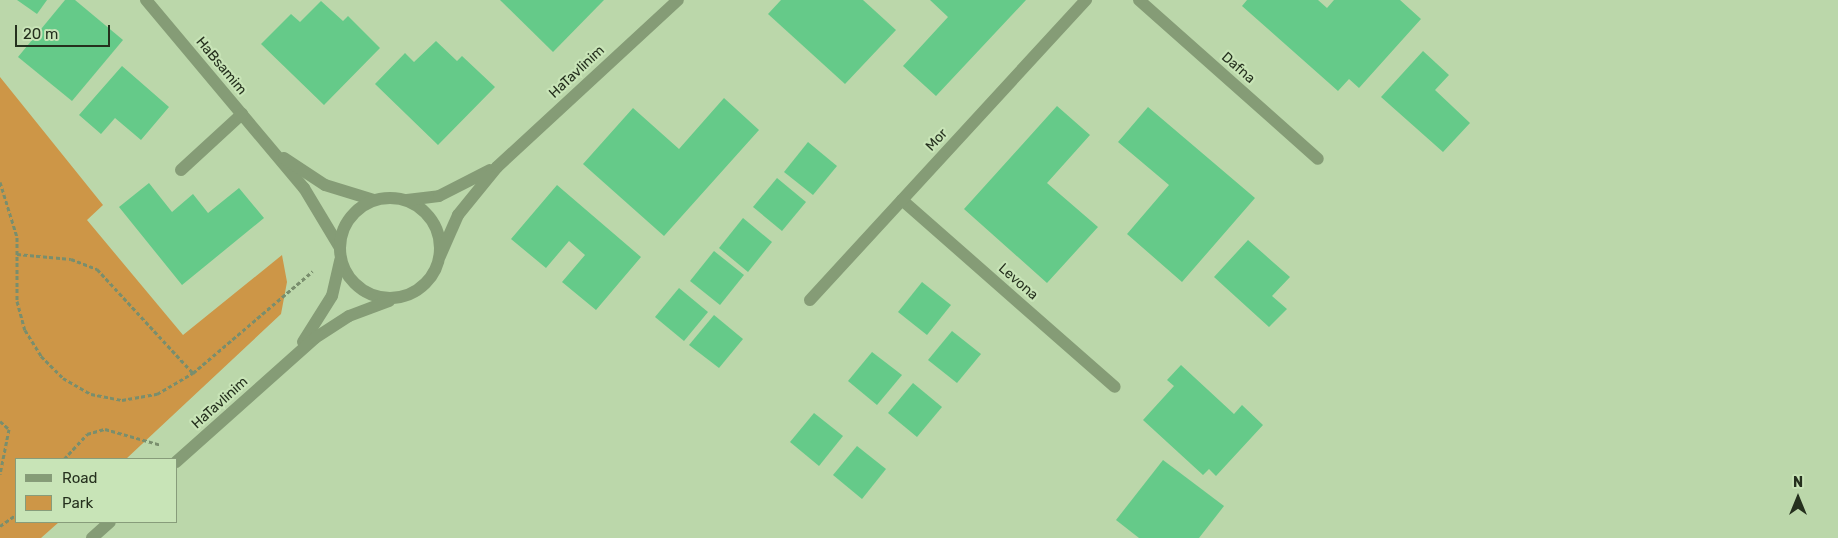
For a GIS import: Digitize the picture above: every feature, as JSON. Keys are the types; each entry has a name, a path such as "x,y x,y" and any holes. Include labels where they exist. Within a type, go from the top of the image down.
{"street":[{"name":"HaBsamim","path":"146,0 304,188 340,252"},
{"name":"HaTavlinim","path":"440,256 453,223 497,167 678,0"},
{"name":"Mor","path":"810,300 1086,0"},
{"name":"Dafna","path":"1139,0 1318,159"},
{"path":"181,170 242,114"},
{"name":"HaBsamim","path":"274,152 326,185 374,200"},
{"name":"HaTavlinim","path":"398,199 439,196 497,167"},
{"path":"398,199 413,204 430,218 440,240 440,256 430,278 406,296 382,297 367,292 350,278 340,252 350,218 374,200 398,199"},
{"name":"Levona","path":"902,200 1115,387"},
{"name":"HaTavlinim","path":"284,366 332,296 340,252"},
{"name":"HaTavlinim","path":"181,458 284,366 349,316 406,296"},
{"path":"92,538 109,523"}],"path":[{"path":"0,182 13,217 18,254 17,301 25,330 41,356 63,378 90,394 122,400 157,394 193,373 340,252"},
{"path":"18,254 71,259 96,269 193,373"},
{"path":"0,421 9,430 0,474"},
{"path":"65,458 87,434 105,429 133,434 181,458"},
{"path":"0,526 15,516"}],"green space":[{"path":"0,77 103,205 87,220 183,335 282,255 287,282 281,314 127,458 15,458 15,523 58,523 41,538 0,538"}],"building":[{"path":"17,0 47,0 37,14"},
{"path":"65,0 75,0 123,40 72,101 18,57"},
{"path":"500,0 604,0 553,52"},
{"path":"781,0 863,0 896,30 845,84 768,14"},
{"path":"930,0 1026,0 936,96 903,66 948,17"},
{"path":"1247,0 1318,0 1327,8 1334,0 1400,0 1421,19 1359,88 1349,79 1338,91 1242,6"},
{"path":"321,1 343,21 348,16 380,48 324,105 261,44 291,14 300,22"},
{"path":"436,41 457,61 462,56 495,87 438,145 375,84 405,53 414,62"},
{"path":"1423,51 1449,75 1435,90 1470,123 1443,152 1381,97"},
{"path":"122,66 169,107 141,140 115,118 101,134 79,115"},
{"path":"724,98 759,130 664,236 583,164 633,108 679,149"},
{"path":"1057,106 1090,135 1047,183 1098,227 1047,283 964,209"},
{"path":"1148,107 1255,198 1182,282 1127,234 1169,185 1118,142"},
{"path":"808,142 837,166 813,195 784,172"},
{"path":"777,178 806,202 782,231 753,207"},
{"path":"149,183 172,212 193,194 208,213 239,188 264,218 182,285 119,207"},
{"path":"557,185 641,257 596,310 562,282 585,255 569,241 546,268 511,239"},
{"path":"743,218 772,242 748,272 719,248"},
{"path":"1248,240 1290,277 1272,296 1287,309 1269,327 1214,277"},
{"path":"714,251 744,275 720,305 690,281"},
{"path":"922,282 951,305 927,335 898,312"},
{"path":"679,288 708,312 684,341 655,317"},
{"path":"714,315 743,339 719,368 689,345"},
{"path":"952,331 981,354 957,383 928,360"},
{"path":"872,352 902,375 877,405 848,381"},
{"path":"1181,365 1234,414 1242,405 1263,425 1216,476 1209,469 1203,475 1143,420 1174,386 1167,380"},
{"path":"913,383 942,407 917,437 888,413"},
{"path":"814,413 843,436 819,466 790,442"},
{"path":"857,446 886,469 862,499 833,475"},
{"path":"1163,460 1224,506 1199,538 1139,538 1116,520"}]}
